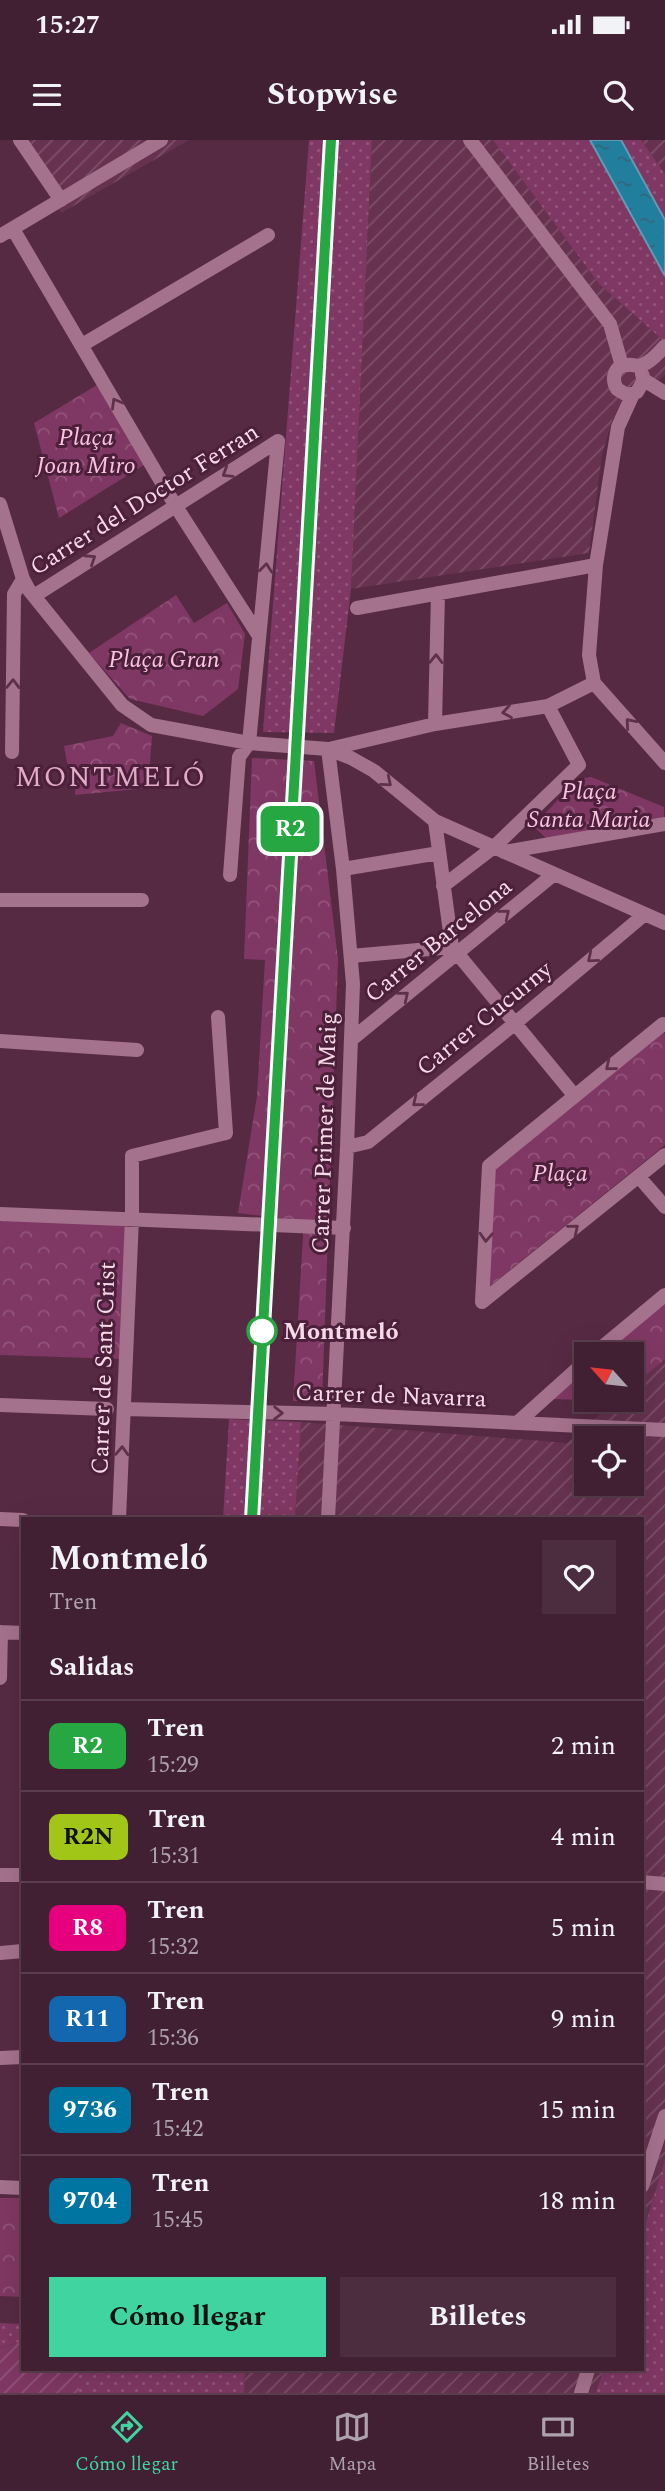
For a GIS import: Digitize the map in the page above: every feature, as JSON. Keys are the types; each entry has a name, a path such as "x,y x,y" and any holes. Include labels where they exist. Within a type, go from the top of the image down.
{"street":[{"path":"20,140 61,200"},
{"path":"0,236 161,140"},
{"path":"470,140 610,324 622,366"},
{"path":"13,229 175,505 259,636 249,743 240,757 230,876"},
{"path":"82,345 268,235"},
{"path":"664,347 641,374 641,388 633,394 618,428 596,565 590,656 594,683 665,763"},
{"path":"633,394 621,393 614,385 614,374 627,364 665,393"},
{"name":"Carrer del Doctor Ferran","path":"34,596 278,441 259,636"},
{"path":"0,504 23,579 34,596 122,705 151,725 249,743 328,749 435,724 548,706 594,683"},
{"path":"357,608 596,565"},
{"path":"12,752 14,594 23,579"},
{"path":"435,724 438,593"},
{"path":"443,886 499,849 579,765 548,706"},
{"path":"366,765 362,751 369,740"},
{"path":"328,749 366,765 435,821 665,923"},
{"name":"Carrer Primer de Maig","path":"328,749 351,956 352,1040 328,1517"},
{"path":"435,821 455,950 573,1096"},
{"path":"499,849 665,824"},
{"path":"342,869 439,853"},
{"name":"Carrer Barcelona","path":"352,1040 455,950 553,875"},
{"path":"0,900 142,900"},
{"name":"Carrer Cucurny","path":"347,1147 368,1142 645,914"},
{"path":"351,956 455,950"},
{"name":"Carrer de Sant Crist","path":"119,1517 132,1218 132,1156 226,1133 218,1017"},
{"path":"664,1025 489,1166 482,1302 665,1155"},
{"path":"0,1041 137,1050"},
{"path":"639,1177 665,1207"},
{"path":"0,1213 344,1228"},
{"path":"608,1342 665,1295"},
{"path":"517,1423 574,1372"},
{"path":"0,1405 107,1409"},
{"name":"Carrer de Navarra","path":"124,1409 335,1414 665,1430"},
{"path":"0,1519 21,1520"},
{"path":"0,1678 1,1632 21,1633"},
{"path":"0,1875 21,1875"},
{"path":"644,1882 665,1884"},
{"path":"0,1953 21,1951"},
{"path":"0,2058 21,2057"},
{"path":"644,2180 665,2116"},
{"path":"0,2188 21,2188"},
{"path":"581,2393 588,2371"}],"shaded area":[{"path":"12,140 189,140 61,213"},
{"path":"372,140 493,140 599,284 665,342 665,375 613,418 602,454 589,553 351,589"},
{"path":"641,140 665,140 665,174"},
{"path":"665,1359 665,2159 644,2228 644,1517 295,1517 301,1422 567,1443 574,1437 574,1496 644,1496 644,1426 587,1426 603,1412 644,1412 644,1377"},
{"path":"245,2371 603,2371 596,2393 244,2393"}],"green space":[{"path":"309,140 372,140 351,589 334,733 263,732"},
{"path":"493,140 590,140 665,276 665,342 599,284"},
{"path":"621,140 641,140 665,174 665,220"},
{"name":"Plaça Joan Miro","path":"97,385 144,465 59,518 34,423"},
{"name":"Plaça Gran","path":"176,595 194,623 227,603 245,634 238,689 203,716 130,699 89,653"},
{"path":"121,723 152,736 148,788 75,795 76,773 67,763 64,746 113,736"},
{"path":"252,758 314,761 338,959 322,1402 293,1401 304,1221 238,1213 257,1096 265,960 244,959"},
{"name":"Plaça Santa Maria","path":"591,777 664,807 664,817 547,839 533,826 578,779"},
{"name":"Plaça","path":"663,1031 665,1145 488,1288 494,1168"},
{"path":"0,1220 128,1225 122,1359 0,1355"},
{"path":"665,1302 665,1359 644,1377 644,1342 617,1342"},
{"path":"574,1379 574,1400 553,1399"},
{"path":"229,1419 301,1422 295,1517 223,1517"},
{"path":"665,2159 665,2393 596,2393 603,2371 644,2371 644,2228"},
{"path":"0,2198 21,2198 21,2297 0,2296"},
{"path":"0,2323 21,2324 21,2342 0,2348"},
{"path":"21,2342 21,2371 79,2371 79,2393 0,2393 0,2348"},
{"path":"79,2371 245,2371 244,2393 79,2393"}],"water":[{"path":"590,140 621,140 665,220 665,276"}],"train":[{"name":"R2","path":"252,1517 331,140"}],"place":[{"name":"Montmeló","path":"262,1331"}],"district":[{"name":"MONTMELÓ","path":"111,776"}]}
